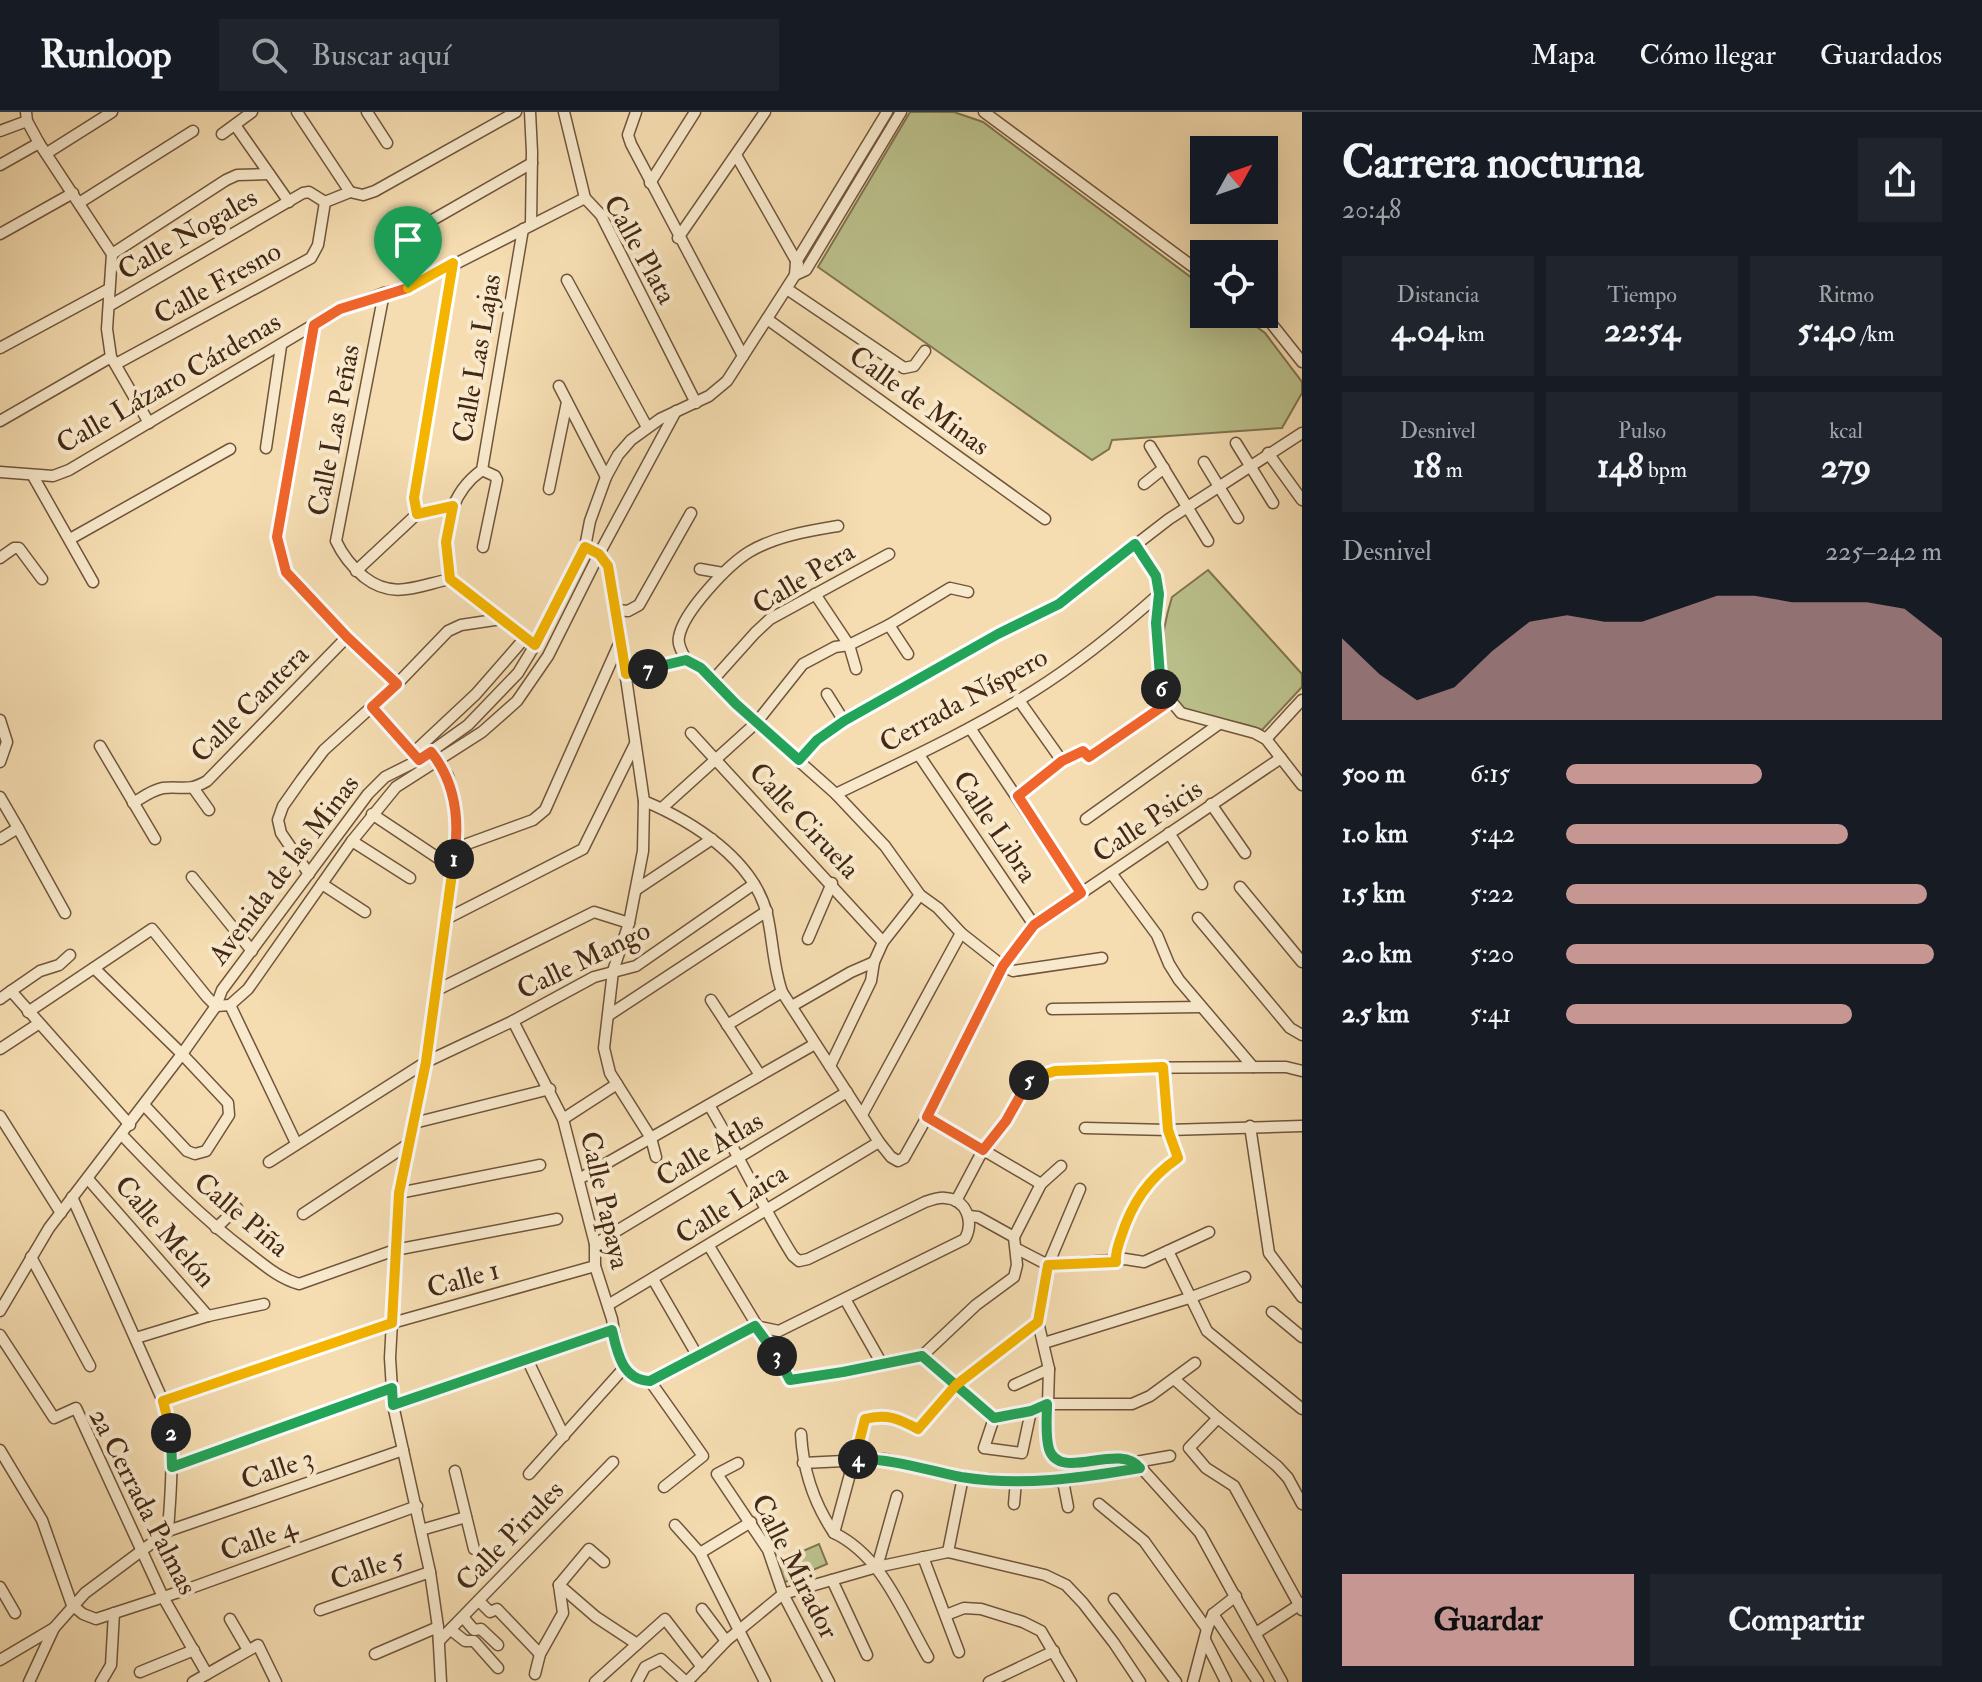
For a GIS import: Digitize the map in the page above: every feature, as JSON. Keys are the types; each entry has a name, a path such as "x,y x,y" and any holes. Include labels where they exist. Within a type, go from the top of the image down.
{"street":[{"path":"47,153 112,112"},
{"path":"222,134 252,112"},
{"path":"297,112 350,192"},
{"path":"367,112 387,143"},
{"path":"235,125 289,202 309,192 325,202 350,192 363,195 375,191 516,112"},
{"name":"Calle Las Lajas","path":"450,579 446,542 453,506 467,481 482,470 527,227 532,163 530,112"},
{"name":"Calle Plata","path":"564,112 585,198 601,215 696,403"},
{"path":"636,112 628,135 678,238 743,356"},
{"path":"650,183 695,112"},
{"path":"678,238 765,112"},
{"name":"Avenida de las Minas","path":"0,1311 31,1257 72,1197 130,1125 216,1006 222,990 368,794 385,777 416,757 431,752 468,725 518,673 585,547 590,521 606,477 618,455 647,427 696,403 727,381 787,289 795,275 796,262 887,112"},
{"path":"795,275 806,270 901,112"},
{"path":"984,112 1190,265"},
{"path":"0,131 27,117 39,143 112,254 107,329 114,361 149,423"},
{"path":"0,234 76,198 193,131"},
{"path":"0,165 39,143"},
{"path":"736,155 796,262 806,270"},
{"path":"394,242 532,163"},
{"path":"112,254 226,180 237,175 269,174"},
{"name":"Calle Lázaro Cárdenas","path":"0,472 53,476 69,470 340,309 408,288 585,198"},
{"name":"Calle Nogales","path":"109,306 289,202"},
{"name":"Calle Fresno","path":"0,421 311,258 316,251 325,202"},
{"path":"417,514 414,498 453,263"},
{"path":"567,280 647,427"},
{"path":"2,342 109,289"},
{"path":"787,289 904,368 911,368 925,351"},
{"name":"Calle Las Peñas","path":"356,571 336,541 384,293"},
{"name":"Calle de Minas","path":"767,319 1045,519"},
{"path":"314,325 277,537 286,572 347,637 397,684"},
{"path":"1275,328 1302,362"},
{"path":"266,448 281,346"},
{"path":"559,386 606,477"},
{"path":"549,489 567,402"},
{"name":"Avenida de las Minas","path":"230,1005 248,989 352,841 396,787 482,732 517,701 548,656 676,411"},
{"path":"799,760 817,740 844,721 998,634 1059,604 1187,507 1302,433"},
{"path":"1236,443 1273,503"},
{"path":"1150,446 1208,541"},
{"path":"70,539 230,449"},
{"path":"1268,453 1302,500"},
{"path":"1204,462 1238,518"},
{"path":"1144,484 1164,468"},
{"path":"482,470 497,480 483,547"},
{"path":"33,476 93,582"},
{"path":"453,506 417,514 356,571 375,586 397,591 450,579 535,645"},
{"path":"617,610 628,611 639,605 691,513"},
{"path":"838,526 781,538 748,553 723,573 703,595 679,637 686,660 701,668 756,723 836,794 885,846 920,895 1003,966 1013,971 1102,958"},
{"path":"1135,544 1156,576 1161,689 1169,702 1181,713 1255,733 1266,739 1302,785"},
{"path":"585,547 599,554 608,566 644,801 643,851 637,889 613,971 604,1048 610,1073 651,1138 656,1157"},
{"path":"0,558 19,548 42,579"},
{"name":"Calle Pera","path":"712,681 770,619 889,554"},
{"path":"700,569 723,573"},
{"path":"662,808 756,723 803,664 889,625 950,588 968,592"},
{"path":"815,594 849,645 856,669"},
{"name":"Cerrada Níspero","path":"836,794 919,755 1018,699 1067,668 1159,594"},
{"path":"1145,606 1156,623"},
{"path":"309,874 281,833 278,820 283,806 324,750 397,684 448,631 461,625 501,619"},
{"path":"889,625 908,654"},
{"name":"Calle Cantera","path":"133,803 164,788 194,789 207,781 347,637"},
{"path":"372,707 416,757 524,639"},
{"path":"456,848 533,820 545,810 619,644"},
{"path":"626,674 686,660"},
{"path":"827,694 844,721"},
{"path":"1018,699 1062,761"},
{"path":"1266,739 1302,700"},
{"path":"1018,796 1062,761 1083,751 1089,757 1169,702"},
{"path":"0,720 7,742 0,762"},
{"path":"1086,819 1219,724"},
{"path":"970,728 1081,893"},
{"name":"Calle Ciruela","path":"691,733 883,942"},
{"path":"446,919 583,849 635,744"},
{"path":"100,746 155,839"},
{"path":"431,752 448,776 456,809 456,848 426,1062 399,1193 392,1388 393,1405 430,1572 438,1627 441,1682"},
{"name":"Calle Libra","path":"919,755 1034,925"},
{"name":"Calle Psicis","path":"879,1142 891,1157 898,1161 904,1158 1003,966 1034,925 1281,758"},
{"path":"194,789 209,810"},
{"path":"0,797 65,913"},
{"path":"644,801 662,808 712,839 754,884 767,911 775,972 782,992 879,1142"},
{"path":"1211,804 1245,853"},
{"path":"372,814 438,858"},
{"path":"0,839 18,828"},
{"path":"1169,833 1202,884"},
{"name":"Calle Mango","path":"637,889 712,839"},
{"path":"352,841 410,878"},
{"path":"1111,873 1157,935 1169,964 1253,1067"},
{"path":"192,877 252,951"},
{"path":"808,939 832,883"},
{"path":"322,884 365,912"},
{"name":"Calle Mango","path":"269,1162 426,1062 513,1021 594,977 636,966 754,884"},
{"path":"1240,887 1302,962"},
{"path":"830,1066 871,981 874,962 883,942 920,895"},
{"path":"609,1015 767,911"},
{"path":"437,990 594,912 629,923"},
{"path":"1198,918 1290,1028 1302,1035"},
{"path":"28,1012 152,929 216,1006 230,1005 296,1143"},
{"path":"863,1113 961,933"},
{"path":"0,999 40,971 59,965 70,955"},
{"path":"792,1006 874,962"},
{"path":"94,968 228,1103 229,1115 206,1151 195,1154 187,1151 144,1105"},
{"path":"11,991 130,1125"},
{"path":"727,1025 782,992"},
{"path":"711,1000 760,1075"},
{"path":"1052,1009 1201,1007"},
{"name":"Calle Papaya","path":"513,1021 563,1119 595,1244 595,1266 624,1368"},
{"path":"0,1049 38,1024"},
{"path":"579,1179 815,1044"},
{"path":"1116,1262 1126,1221 1139,1194 1160,1171 1178,1158 1168,1130 1163,1067"},
{"path":"956,1201 983,1150 1006,1121 1029,1080 1055,1071 1163,1067 1297,1068 1302,1071"},
{"path":"563,1119 617,1084"},
{"path":"414,1123 550,1089"},
{"name":"Calle Atlas","path":"595,1244 847,1092"},
{"path":"650,1381 755,1326 779,1331 965,1239 970,1229 969,1216 964,1207 944,1197 925,1202 799,1261 764,1211 740,1157 709,1105"},
{"path":"0,1116 61,1213"},
{"path":"927,1117 1041,1184"},
{"path":"1250,1126 1269,1253 1302,1297"},
{"path":"1085,1128 1168,1130 1302,1126"},
{"name":"Calle Piña","path":"122,1135 187,1202 283,1280 299,1284 395,1250"},
{"name":"Calle Laica","path":"608,1305 879,1142"},
{"path":"303,1214 410,1143"},
{"path":"399,1193 540,1165"},
{"path":"709,1246 790,1380 922,1356 976,1305 1014,1277 1017,1249 1014,1237 1041,1184 1061,1166"},
{"name":"Calle Melón","path":"88,1179 208,1316"},
{"path":"1080,1189 1048,1265 1038,1322 1049,1369 1047,1438 1050,1452 1055,1459 1064,1463 1119,1458 1138,1465 1200,1533 1280,1678 1267,1682"},
{"path":"72,1197 136,1338 171,1428 168,1531"},
{"path":"216,1228 237,1208"},
{"path":"969,1216 978,1217 1014,1237"},
{"path":"395,1250 557,1219"},
{"path":"1017,1249 1048,1265 1125,1259 1144,1262 1209,1232"},
{"path":"1168,1251 1207,1331 1302,1409"},
{"path":"31,1257 90,1366"},
{"name":"Calle 1","path":"163,1401 392,1323 595,1266"},
{"path":"1044,1343 1189,1298 1245,1277"},
{"path":"653,1279 697,1355"},
{"path":"845,1299 882,1364"},
{"path":"136,1338 208,1316 264,1304"},
{"path":"1272,1312 1302,1337"},
{"path":"834,1533 865,1419 880,1415 896,1417 918,1429 956,1385 1038,1322"},
{"path":"393,1405 612,1330"},
{"name":"2a Cerrada Palmas","path":"0,1335 54,1418 76,1408 163,1597 207,1674"},
{"path":"922,1356 994,1418"},
{"path":"527,1359 564,1436"},
{"path":"994,1418 1031,1411 1047,1404 1132,1404 1150,1396 1195,1363"},
{"path":"529,1474 624,1368 633,1377 650,1381 703,1456 664,1487"},
{"path":"1014,1385 1049,1369"},
{"path":"1174,1379 1277,1466 1288,1478 1302,1504"},
{"path":"172,1467 392,1388"},
{"path":"994,1418 984,1448 1022,1453 1031,1411"},
{"path":"1218,1418 1189,1448 1206,1468 1234,1486 1301,1606 1256,1633"},
{"path":"801,1434 803,1463 817,1508 834,1533 852,1542 877,1567 928,1657"},
{"path":"0,1450 42,1520 72,1605"},
{"name":"Calle 3","path":"54,1628 72,1605 168,1531 403,1450"},
{"path":"803,1463 885,1459 963,1477 1063,1481 1170,1456"},
{"name":"Calle Pirules","path":"439,1641 613,1462"},
{"name":"Calle Mirador","path":"738,1463 717,1474 768,1550 783,1594 829,1682"},
{"path":"455,1471 474,1549"},
{"path":"948,1552 963,1477"},
{"path":"1014,1504 1016,1481"},
{"path":"1063,1481 1068,1507"},
{"path":"877,1567 897,1496"},
{"path":"1099,1504 1144,1541 1206,1634 1226,1682"},
{"name":"Calle 4","path":"72,1605 96,1619 417,1506"},
{"path":"421,1530 466,1517"},
{"path":"700,1553 751,1522"},
{"path":"675,1525 700,1553 765,1682"},
{"path":"535,1674 540,1654 563,1613 559,1585 589,1549 604,1562"},
{"path":"637,1682 645,1667 661,1659 687,1682 726,1641 783,1594 877,1567 948,1552 1045,1575 1066,1585 1114,1643 1140,1682"},
{"path":"923,1557 959,1652"},
{"name":"Calle 5","path":"320,1610 430,1572"},
{"path":"832,1580 867,1655"},
{"path":"559,1585 596,1617 637,1644"},
{"path":"0,1587 15,1613"},
{"path":"1193,1682 1213,1614 1236,1596"},
{"path":"1114,1599 1176,1682"},
{"path":"479,1601 490,1612 497,1609 540,1654"},
{"path":"946,1615 964,1608 981,1609 1041,1631 1071,1682"},
{"path":"702,1609 726,1641"},
{"path":"101,1682 111,1665 114,1613"},
{"path":"1213,1614 1258,1682"},
{"path":"463,1617 474,1630 481,1629 498,1645"},
{"path":"230,1619 248,1650"},
{"path":"595,1682 665,1619 702,1667"},
{"path":"375,1654 438,1627"},
{"path":"0,1660 54,1628"},
{"path":"29,1682 54,1628"},
{"path":"451,1630 465,1641 474,1641 498,1668"},
{"path":"193,1682 258,1645 276,1682"},
{"path":"140,1672 194,1650"},
{"path":"989,1682 1054,1651"}],"green space":[{"path":"910,112 954,112 983,122 1190,277 1190,328 1258,328 1265,333 1302,382 1302,393 1282,428 1112,440 1109,449 1092,460 818,267"},
{"path":"1208,570 1302,674 1302,687 1262,730 1183,710 1172,701 1166,689 1161,658 1172,597"},
{"path":"819,1544 827,1564 783,1583 775,1563"}],"route":[{"path":"408,288 340,309 314,325 277,537 286,572 347,637 397,684 372,707 419,760 431,752 448,776 456,809 456,848 437,990 426,1062 399,1193 392,1323 163,1401 171,1428 172,1467 392,1388 393,1405 612,1330 624,1368 633,1377 650,1381 755,1326 790,1380 922,1356 956,1385 994,1418 1031,1411 1047,1404 1047,1438 1055,1459 1064,1463 1119,1458 1136,1462 1140,1468 1063,1481 1016,1481 963,1477 885,1459 855,1459 865,1419 880,1415 896,1417 918,1429 956,1385 1038,1322 1048,1265 1116,1262 1126,1221 1139,1194 1160,1171 1178,1158 1168,1130 1163,1067 1055,1071 1029,1080 1006,1121 983,1150 927,1117 1003,966 1034,925 1081,893 1018,796 1062,761 1083,751 1089,757 1169,702 1161,689 1157,650 1159,594 1156,576 1147,561 1135,544 1059,604 998,634 844,721 817,740 799,760 756,723 701,668 686,660 626,674 608,566 599,554 585,547 535,645 450,579 446,542 453,506 417,514 414,498 453,263 408,288"}]}
